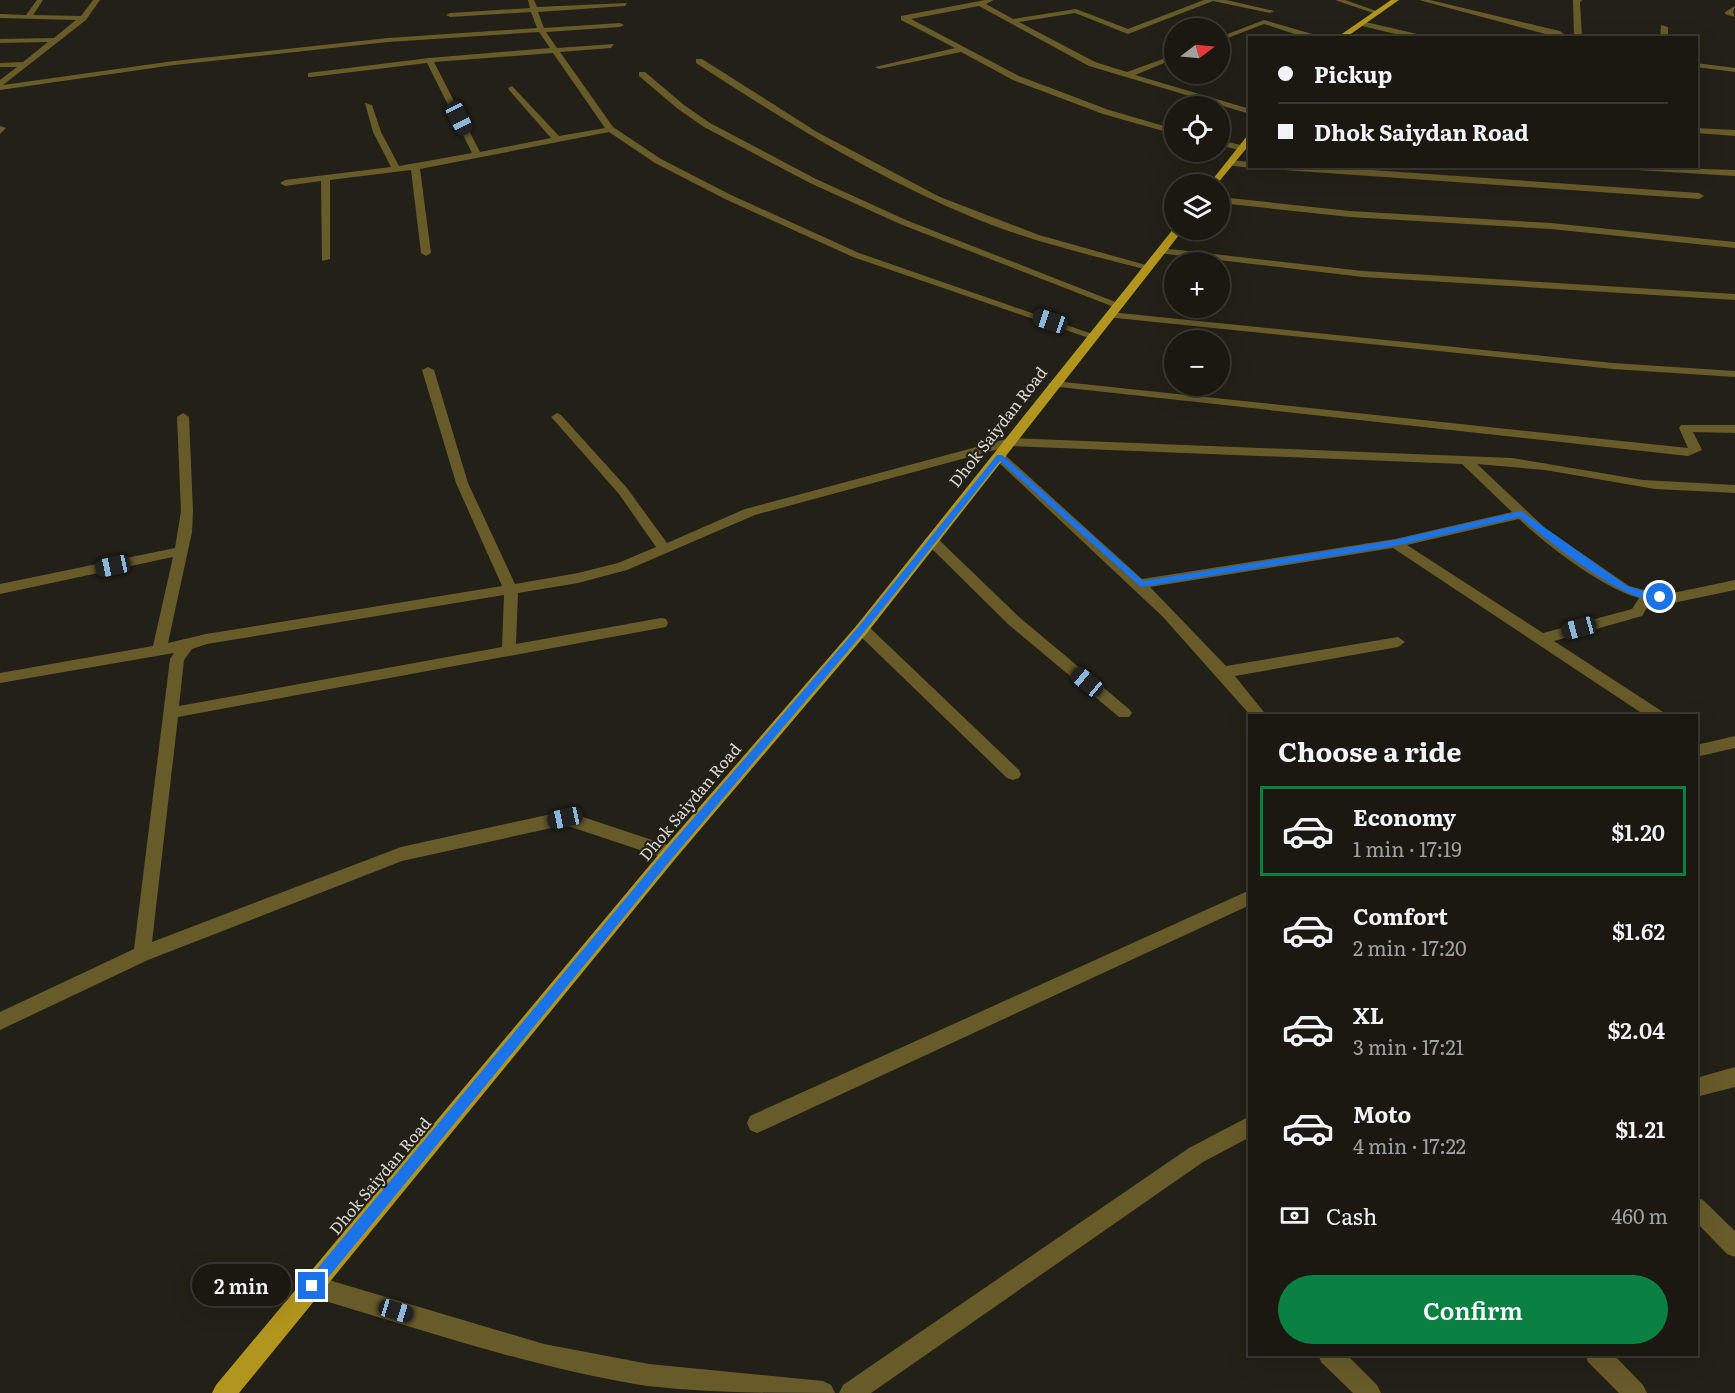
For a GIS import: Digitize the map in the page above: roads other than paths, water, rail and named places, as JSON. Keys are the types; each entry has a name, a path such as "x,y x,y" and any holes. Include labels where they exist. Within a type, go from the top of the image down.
{"main road":[{"path":"1342,36 1396,0"},
{"path":"1221,174 1248,140"},
{"name":"Dhok Saiydan Road","path":"224,1393 670,853 862,629 1170,240"}],"street":[{"path":"29,16 40,0"},
{"path":"0,84 22,64 83,18 97,0"},
{"path":"991,0 904,18 1016,78 1106,112 1164,128"},
{"path":"1012,21 1076,11 1128,32 1210,0"},
{"path":"1216,0 1270,11"},
{"path":"1338,0 1378,13"},
{"path":"1422,0 1562,36"},
{"path":"1578,36 1576,1 1579,0"},
{"path":"976,2 1072,55 1127,75 1248,111"},
{"path":"450,15 532,5 625,4"},
{"path":"532,5 541,30 610,129 658,161 856,255 1093,336"},
{"path":"1735,8 1727,13 1735,15"},
{"path":"0,16 83,18"},
{"path":"1230,35 1264,22 1310,36"},
{"path":"1361,23 1416,36"},
{"path":"0,88 186,62 388,40 620,25"},
{"path":"1664,36 1665,27"},
{"path":"0,40 54,40"},
{"path":"311,75 429,60 611,46"},
{"path":"879,68 963,49"},
{"path":"429,60 478,156"},
{"path":"699,61 757,100 892,176 944,201 1021,233 1148,267"},
{"path":"1127,75 1164,61"},
{"path":"0,65 22,64"},
{"path":"1698,65 1735,70"},
{"path":"642,74 681,107 707,125 813,181 903,222 1114,310 1613,366 1735,375"},
{"path":"512,88 557,140"},
{"path":"368,105 377,132 396,169"},
{"path":"285,183 415,167 610,129"},
{"path":"1698,130 1735,134"},
{"path":"1230,145 1242,148"},
{"path":"1230,163 1248,165"},
{"path":"415,167 426,253"},
{"path":"1299,168 1700,196"},
{"path":"1654,168 1735,173"},
{"path":"325,259 326,178"},
{"path":"1230,201 1350,214 1551,226 1735,245"},
{"path":"1161,251 1363,274 1735,297"},
{"path":"428,370 462,483 511,590 509,651"},
{"path":"1054,384 1688,452 1696,450 1684,428 1735,429"},
{"path":"159,650 181,551 187,511 183,417"},
{"path":"557,417 623,491 665,550"},
{"path":"0,678 187,645 206,639 578,578 622,567 750,513 1010,442 1541,464 1642,483 1676,487 1735,489"},
{"path":"1000,457 1141,584 1225,672 1258,714"},
{"path":"1466,460 1540,531 1624,589 1647,596 1673,598 1735,585"},
{"path":"1141,584 1395,543 1521,514"},
{"path":"931,540 1014,621 1124,712"},
{"path":"1395,543 1655,714"},
{"path":"0,589 181,551"},
{"path":"1541,639 1637,613 1647,596"},
{"path":"170,713 661,623"},
{"path":"862,629 1013,774"},
{"path":"1225,672 1398,642"},
{"path":"142,954 177,659 187,645"},
{"path":"1700,747 1735,742"},
{"path":"0,1021 142,954 401,854 565,818 670,853"},
{"path":"757,1123 1248,898"},
{"path":"1698,1087 1735,1077"},
{"path":"851,1393 1196,1155 1248,1127"},
{"path":"1698,1209 1735,1246"},
{"path":"312,1286 544,1355 649,1375 823,1393"},
{"path":"1331,1356 1369,1393"},
{"path":"1598,1356 1635,1393"}]}
